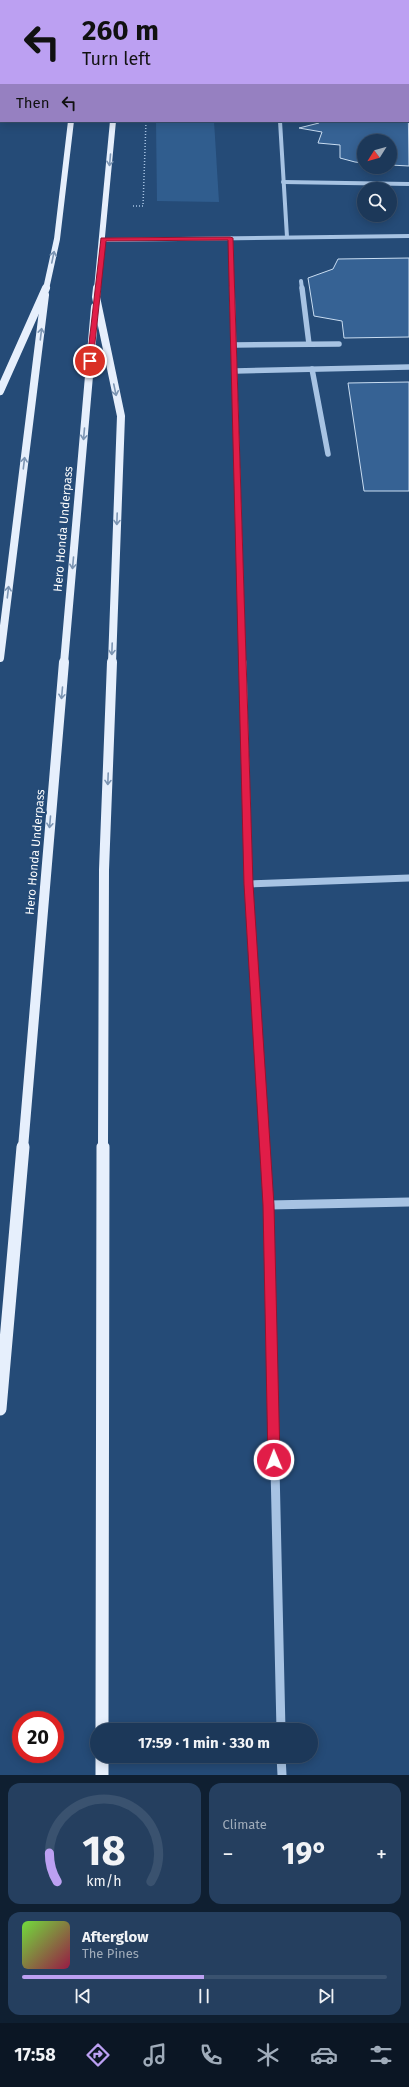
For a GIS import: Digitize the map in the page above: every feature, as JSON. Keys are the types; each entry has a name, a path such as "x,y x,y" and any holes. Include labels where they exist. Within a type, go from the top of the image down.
{"main road":[{"path":"0,658 45,295 57,239 71,122"},
{"name":"Hero Honda Underpass","path":"0,1409 96,297 103,240 113,122"},
{"path":"0,391 45,295"},
{"path":"96,297 121,416 104,870 102,1723"},
{"path":"102,1763 102,1775"}],"lane":[{"path":"280,122 287,237"},
{"path":"283,182 409,184"},
{"path":"103,240 409,236"},
{"path":"230,238 249,884 269,1205 281,1723"},
{"path":"301,281 309,344"},
{"path":"234,346 339,344"},
{"path":"235,371 409,367"},
{"path":"312,369 328,454"},
{"path":"249,884 409,878"},
{"path":"269,1205 409,1202"},
{"path":"281,1763 282,1775"}],"shaded area":[{"path":"156,122 214,122 219,202 157,201"}],"building":[{"path":"318,122 408,122 409,166 397,165 397,134 357,134 357,162 340,158 340,145 318,143 322,132 299,128"},
{"path":"409,258 409,337 344,338 342,321 314,316 308,278 333,269 338,259"},
{"path":"409,382 409,491 364,491 348,383"}],"route":[{"path":"90,361 103,240 230,238 241,556 249,884 269,1205 274,1460"}]}
